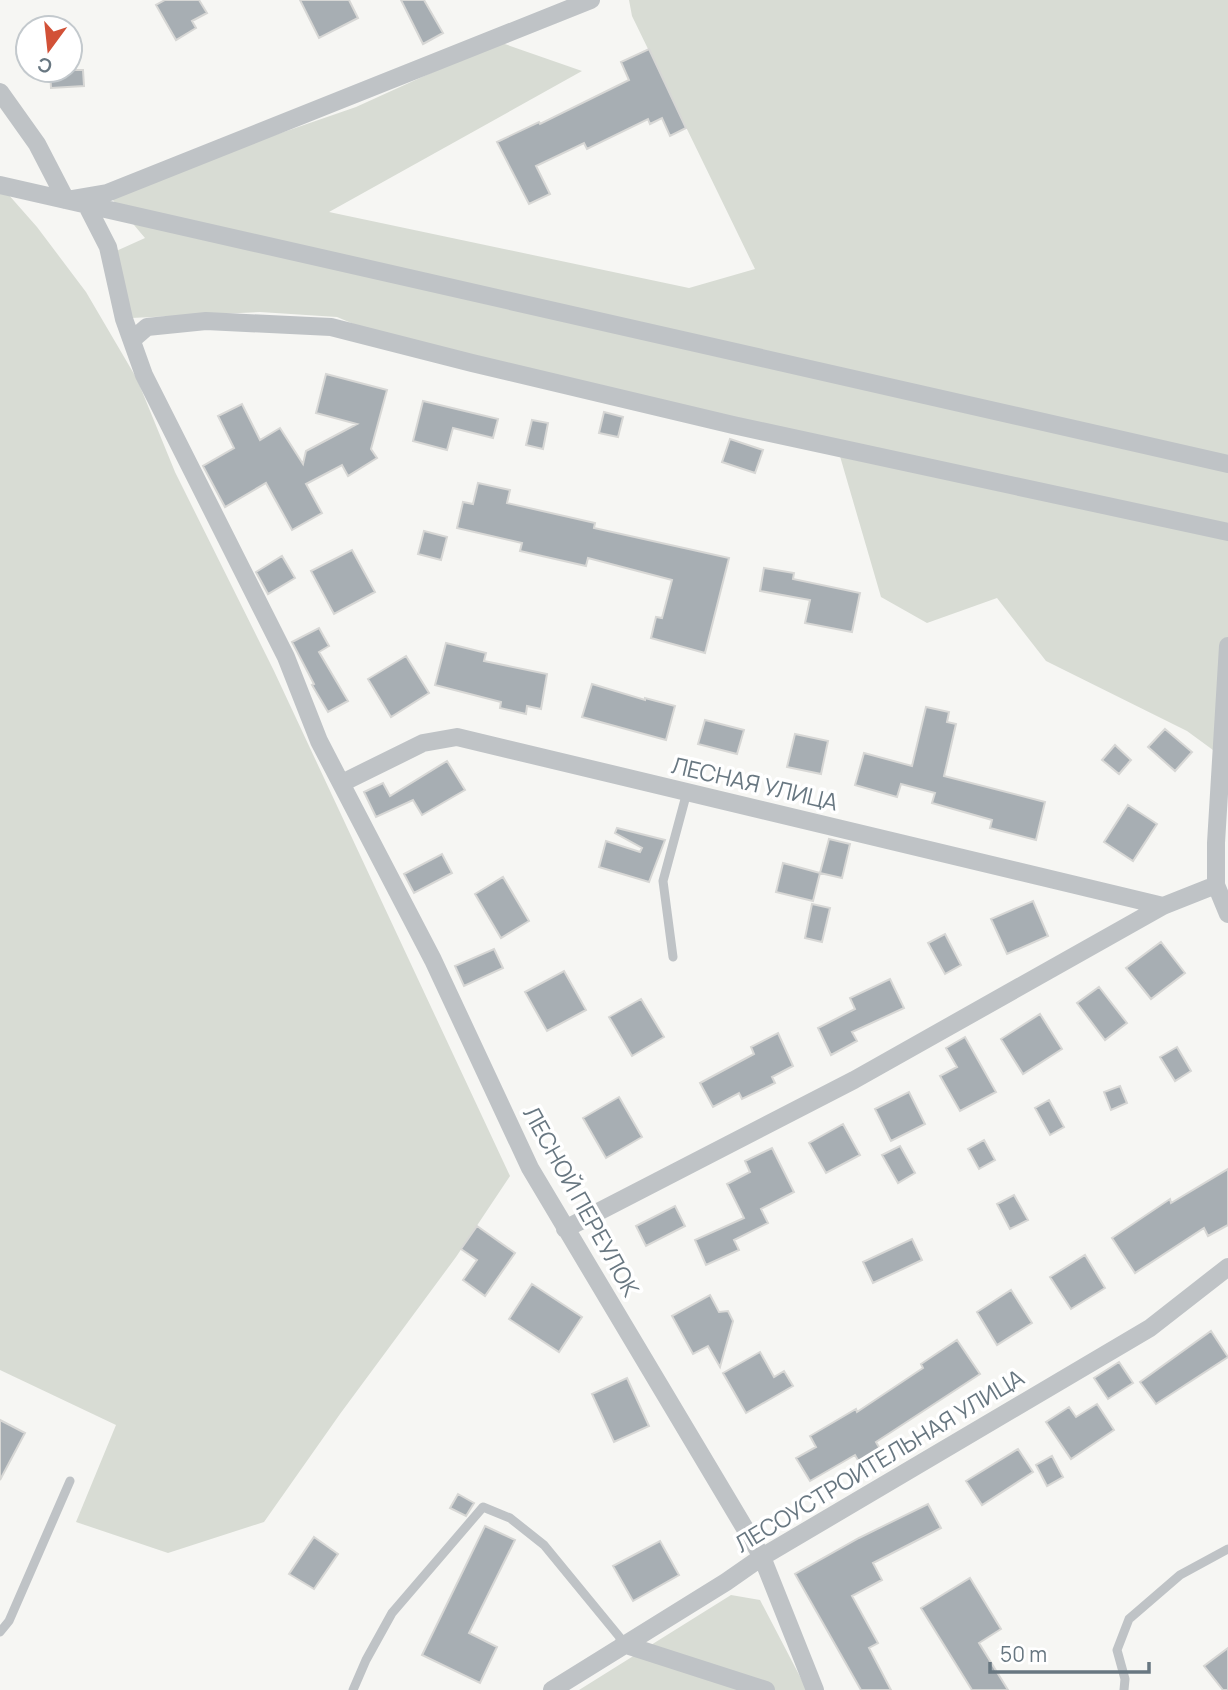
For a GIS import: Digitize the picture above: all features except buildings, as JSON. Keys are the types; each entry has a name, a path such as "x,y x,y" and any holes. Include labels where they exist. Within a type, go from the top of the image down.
{"street":[{"path":"66,200 107,193 591,0"},
{"path":"0,92 37,144 66,200"},
{"path":"0,185 1228,464"},
{"name":"ЛЕСНОЙ ПЕРЕУЛОК","path":"87,206 108,247 124,319 144,375 286,657 319,741 433,960 530,1168 762,1557 815,1690"},
{"path":"132,340 147,327 206,321 331,327 720,422 1228,532"},
{"path":"1228,646 1216,843 1216,885 1228,914"},
{"name":"ЛЕСНАЯ УЛИЦА","path":"342,783 423,743 457,737 1163,906"},
{"path":"565,1229 854,1080 1163,906 1216,885"},
{"name":"ЛЕСОУСТРОИТЕЛЬНАЯ УЛИЦА","path":"552,1690 622,1642 726,1582 762,1557 1150,1328 1228,1267"},
{"path":"622,1642 766,1690"}],"lane":[{"path":"673,957 663,881 687,792"},
{"path":"0,1632 9,1621 70,1481"},
{"path":"353,1690 392,1613 483,1507 510,1518 544,1545 622,1642"},
{"path":"1125,1690 1125,1679 1117,1650 1129,1619 1180,1575 1228,1549"}],"shaded area":[{"path":"629,0 1228,0 1228,761 1187,731 1046,661 997,598 927,623 881,597 837,446 394,341 337,317 260,312 131,318 114,252 145,238 107,193 356,107 499,42 582,71 329,212 689,288 755,269 632,16"},
{"path":"0,185 37,227 86,292 137,379 175,472 274,671 510,1176 456,1257 264,1522 168,1553 76,1522 116,1425 0,1370"},
{"path":"731,1595 760,1600 807,1690 579,1690"}]}
